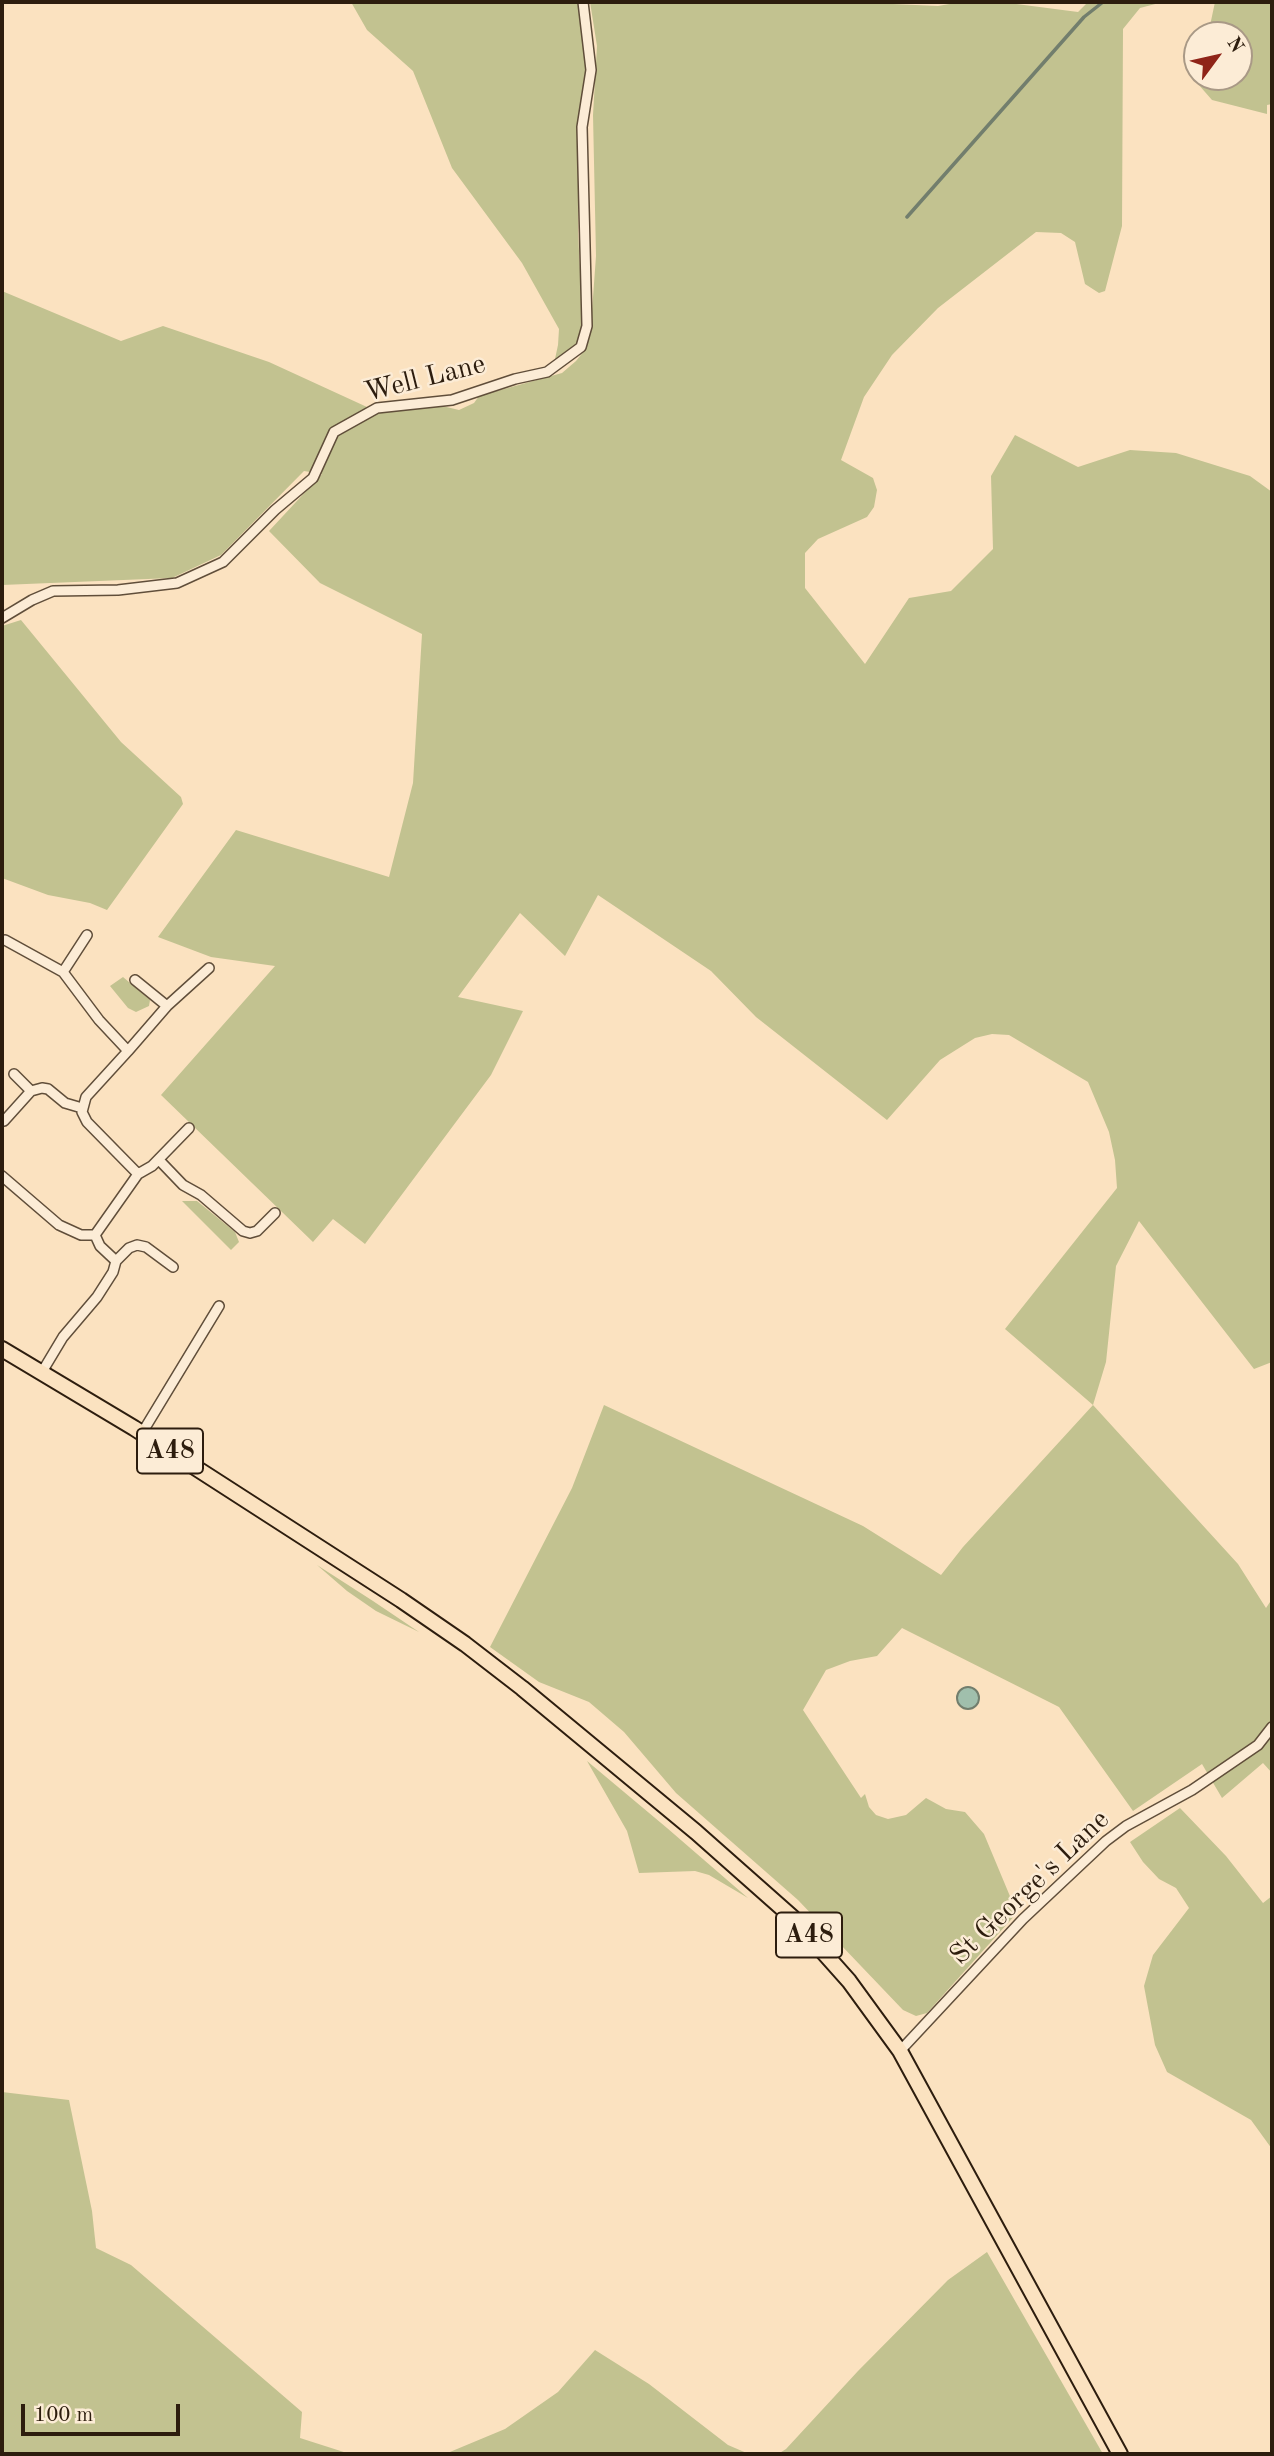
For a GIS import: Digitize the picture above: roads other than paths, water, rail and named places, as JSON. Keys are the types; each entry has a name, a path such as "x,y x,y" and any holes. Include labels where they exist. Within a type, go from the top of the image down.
{"main road":[{"name":"A48","path":"2,1349 142,1433 465,1644 522,1688 768,1894 826,1953 900,2051 1120,2454"}],"street":[{"name":"Well Lane","path":"2,618 52,591 118,590 177,583 223,562 275,510 313,478 334,432 377,408 452,400 515,379 547,372 581,346 587,326 583,127 591,69 583,2"},
{"path":"63,972 87,935"},
{"path":"5,940 63,972 99,1020 128,1051"},
{"path":"138,1174 87,1122 82,1108 86,1097 167,1006 209,968"},
{"path":"135,980 167,1006"},
{"path":"13,1074 31,1091"},
{"path":"4,1121 31,1091 48,1089 62,1101 82,1108"},
{"path":"94,1235 138,1174 159,1160 190,1128"},
{"path":"159,1160 183,1185 201,1195 243,1231 257,1231 275,1213"},
{"path":"2,1176 59,1225 74,1234 94,1235"},
{"path":"94,1235 100,1246 116,1261"},
{"path":"42,1372 62,1337 97,1297 113,1272 116,1261 129,1248 137,1245 146,1247 173,1267"},
{"path":"142,1433 219,1306"},
{"name":"St George's Lane","path":"900,2051 1023,1919 1106,1841 1126,1826 1184,1796 1258,1745 1272,1727"}],"waterway":[{"path":"907,217 1084,17 1103,2"}]}
